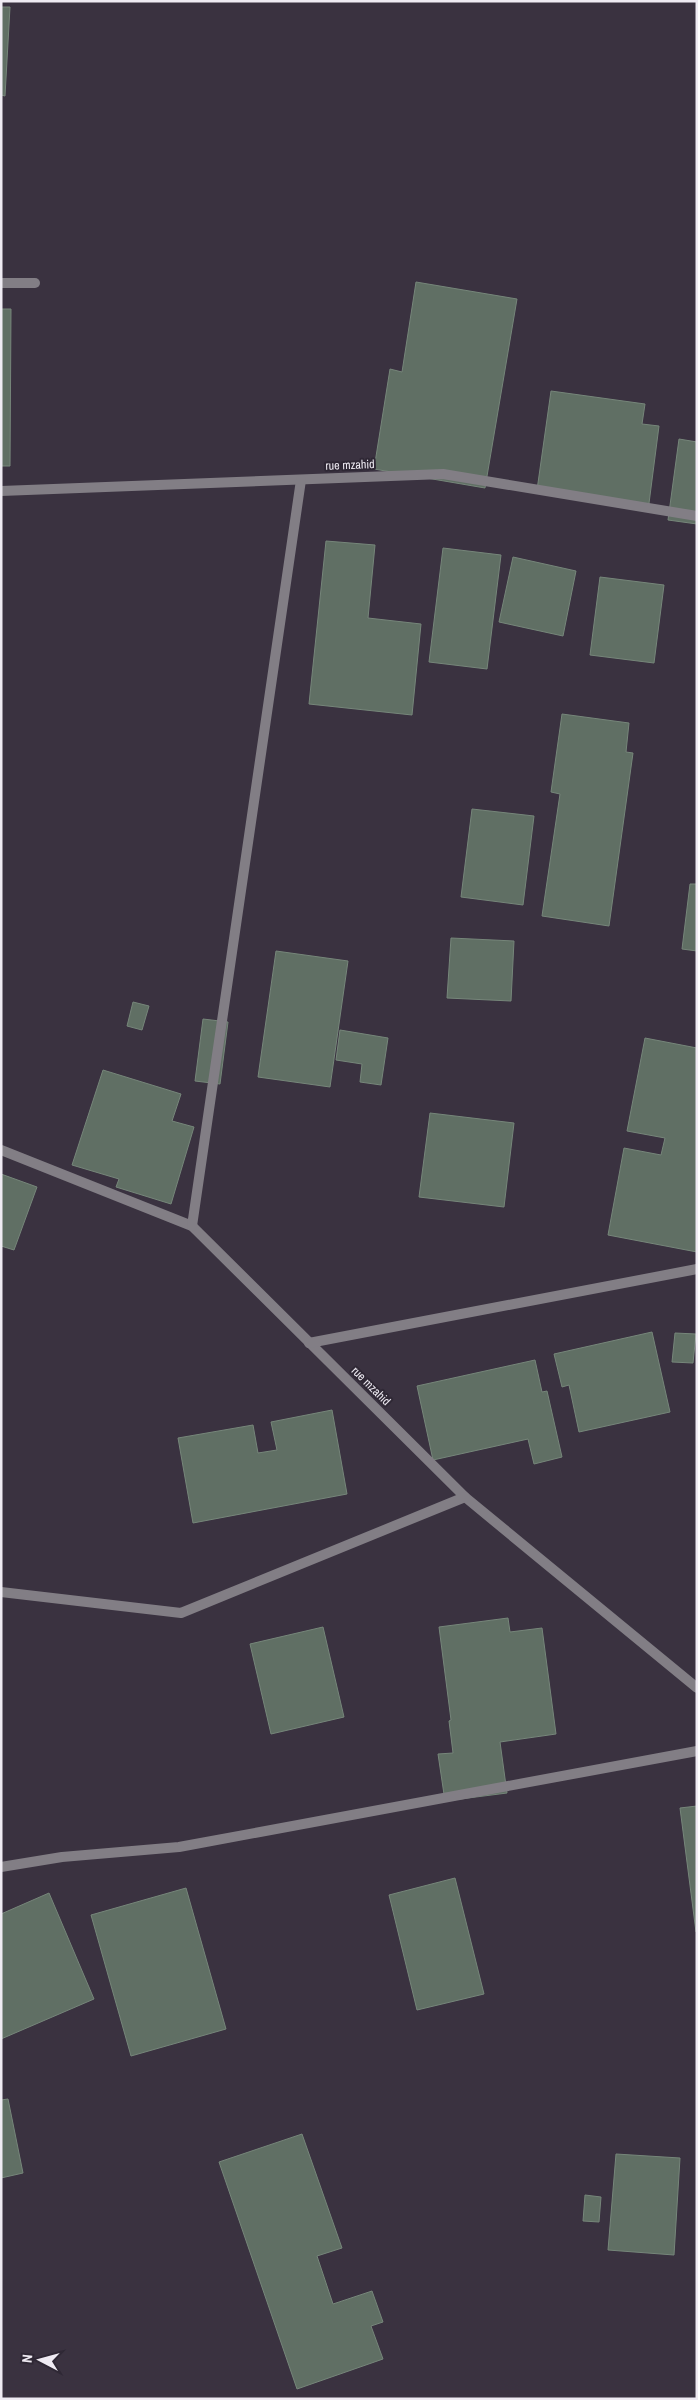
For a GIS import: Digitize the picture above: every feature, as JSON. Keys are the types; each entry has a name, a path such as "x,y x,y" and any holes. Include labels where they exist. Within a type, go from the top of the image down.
{"street":[{"path":"1,283 35,283"},
{"name":"rue mzahid","path":"1,492 443,474 697,516"},
{"path":"192,1226 301,480"},
{"name":"rue mzahid","path":"1,1150 192,1226 465,1497 697,1688"},
{"path":"309,1343 697,1269"},
{"path":"1,1592 181,1613 465,1497"},
{"path":"1,1866 62,1857 179,1847 697,1751"}],"building":[{"path":"1,7 10,7 5,96 1,95"},
{"path":"416,282 517,299 485,488 374,469 390,369 402,372"},
{"path":"1,309 11,309 10,466 1,466"},
{"path":"551,391 645,404 642,424 659,426 648,511 537,490"},
{"path":"679,439 697,442 697,524 668,520"},
{"path":"326,541 375,545 368,618 421,624 412,715 309,704"},
{"path":"443,548 501,555 487,669 429,662"},
{"path":"513,557 576,571 563,636 499,622"},
{"path":"600,577 664,585 654,663 590,655"},
{"path":"562,714 629,723 626,752 633,753 609,926 542,916 560,794 551,792"},
{"path":"472,809 534,816 523,905 461,897"},
{"path":"690,884 697,884 697,951 682,949"},
{"path":"451,938 514,941 511,1001 447,998"},
{"path":"276,951 348,961 330,1087 258,1077"},
{"path":"133,1002 149,1006 142,1030 127,1026"},
{"path":"203,1019 228,1022 220,1084 195,1081"},
{"path":"340,1030 388,1038 381,1085 360,1082 362,1064 336,1060"},
{"path":"645,1038 697,1048 697,1252 608,1235 624,1148 661,1155 665,1138 627,1131"},
{"path":"103,1070 181,1094 172,1121 194,1127 171,1204 116,1187 119,1179 72,1165"},
{"path":"430,1113 514,1123 504,1207 419,1197"},
{"path":"1,1174 37,1187 14,1250 1,1246"},
{"path":"652,1332 670,1412 579,1432 569,1385 562,1387 554,1354"},
{"path":"675,1333 696,1334 693,1363 672,1362"},
{"path":"535,1360 542,1392 547,1391 562,1457 534,1464 528,1439 433,1460 417,1386"},
{"path":"332,1410 347,1494 193,1523 178,1438 253,1425 258,1453 277,1450 271,1422"},
{"path":"508,1618 510,1632 542,1628 556,1734 500,1742 507,1793 445,1801 438,1754 453,1753 449,1721 451,1720 439,1627"},
{"path":"323,1627 344,1717 271,1734 250,1644"},
{"path":"697,1806 697,1932 696,1932 680,1808"},
{"path":"455,1878 484,1994 417,2010 389,1895"},
{"path":"186,1888 226,2029 131,2056 91,1915"},
{"path":"49,1893 94,1999 1,2039 1,1914"},
{"path":"8,2099 23,2173 1,2178 1,2100"},
{"path":"302,2134 342,2248 317,2256 333,2304 372,2291 383,2322 371,2326 383,2359 297,2389 219,2162"},
{"path":"616,2154 680,2158 674,2255 608,2250"},
{"path":"585,2195 601,2197 599,2222 583,2221"}]}
